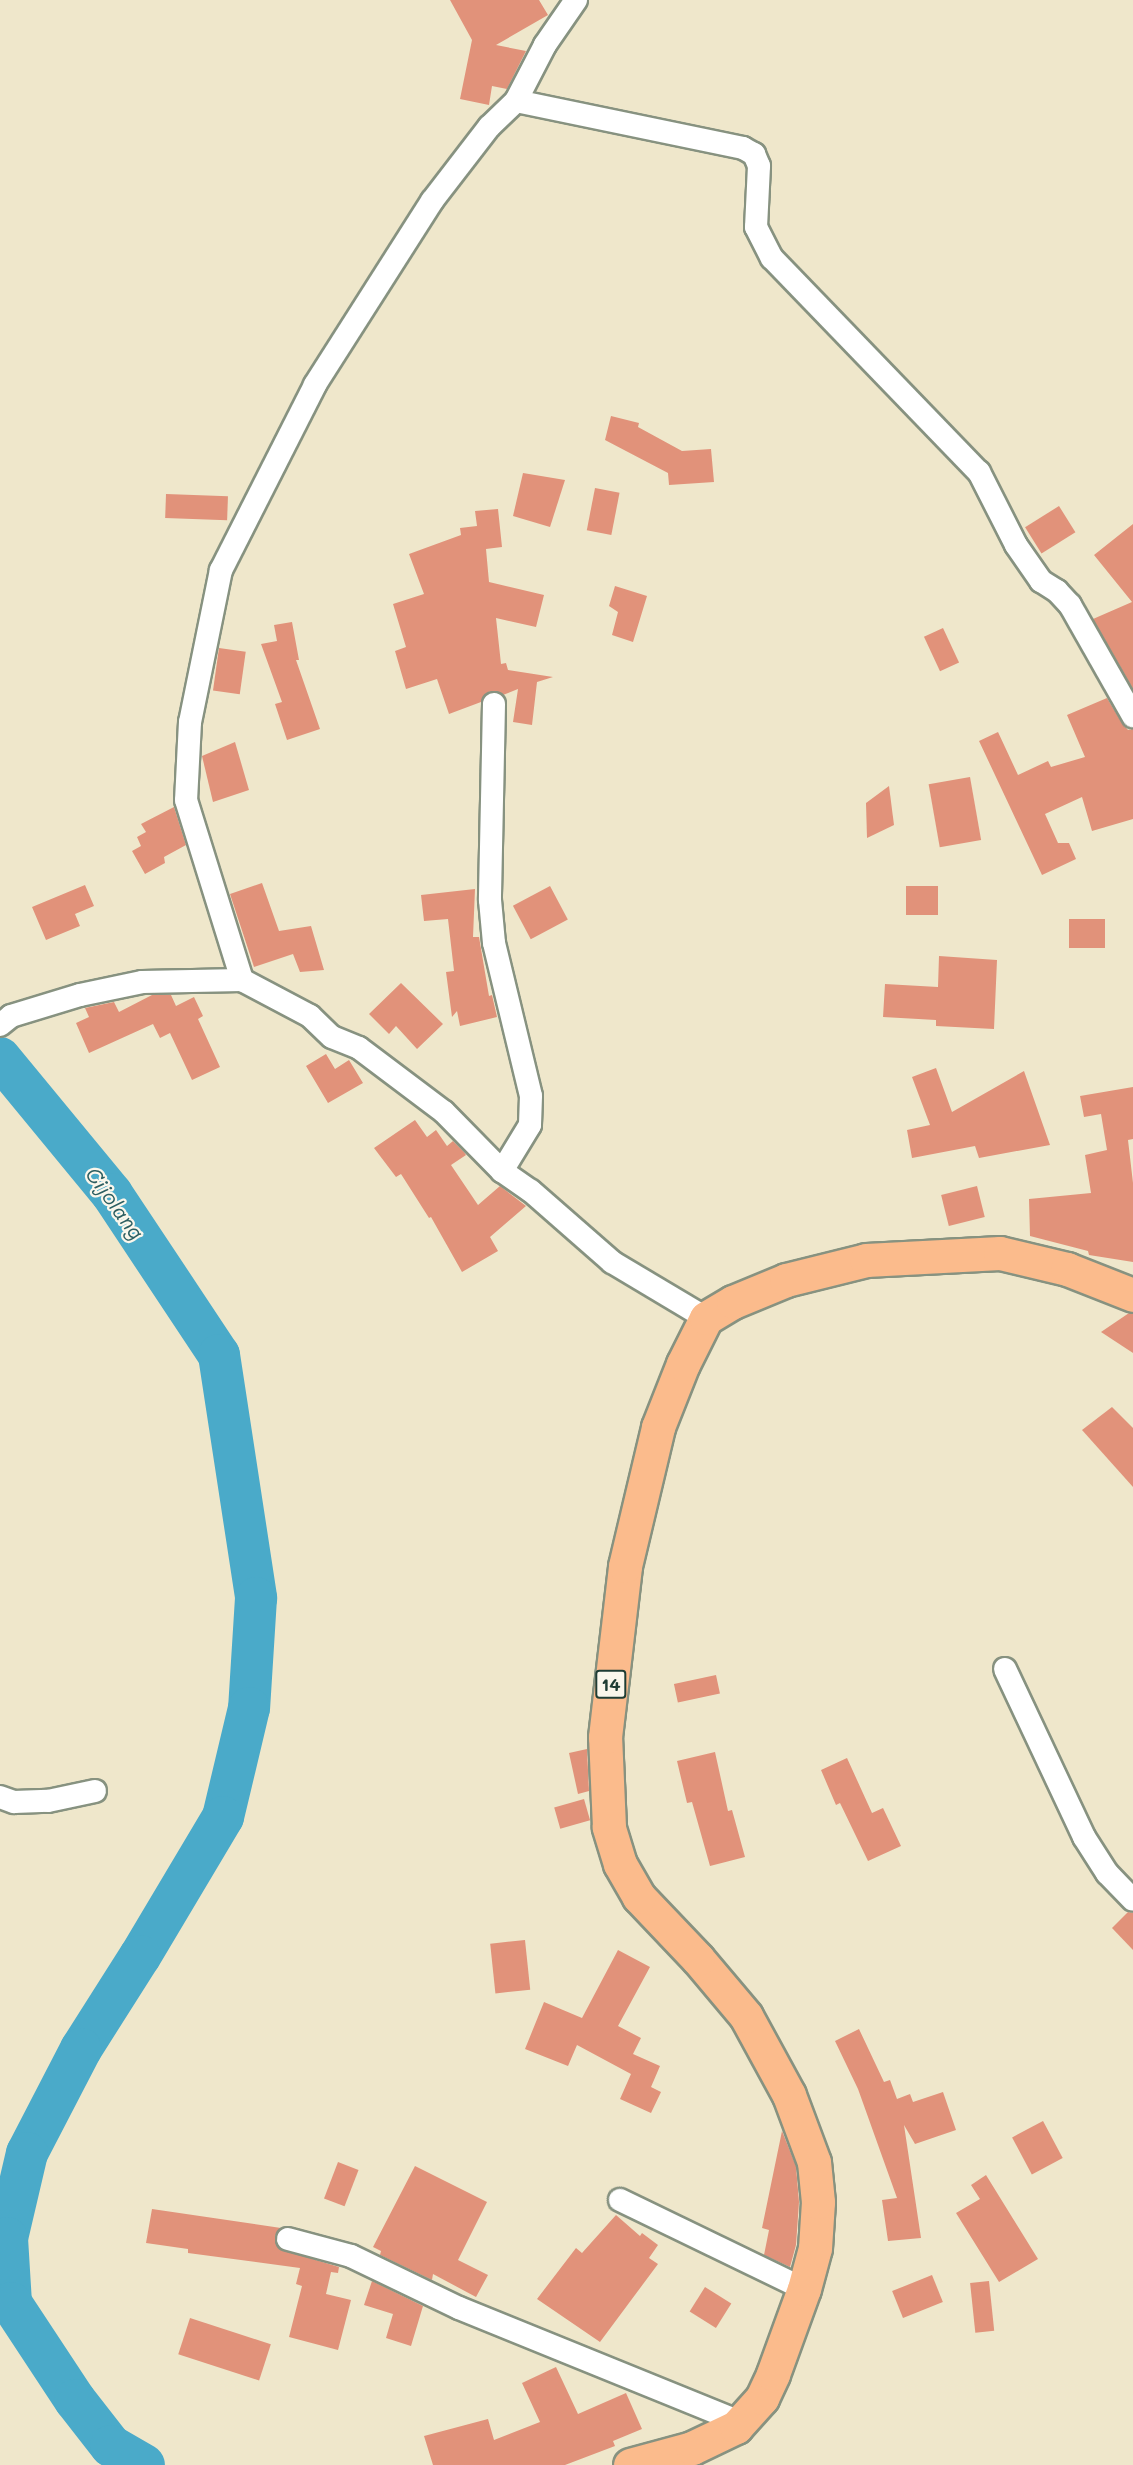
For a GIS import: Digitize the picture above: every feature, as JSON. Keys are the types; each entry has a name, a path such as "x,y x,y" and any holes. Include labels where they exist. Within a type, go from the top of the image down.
{"highway":[{"path":"706,1318 733,1302 786,1280 866,1260 960,1254 1000,1253 1034,1261 1067,1269 1133,1295"},
{"name":"14","path":"630,2465 692,2448 739,2425 762,2398 773,2374 804,2289 815,2248 818,2202 814,2162 789,2096 746,2016 698,1959 639,1898 620,1864 609,1827 604,1737 625,1566 658,1427 683,1364 706,1318"}],"street":[{"path":"242,980 186,800 190,722 221,570 315,385 432,201 489,127 516,101 545,45 576,0"},
{"path":"516,101 743,148 754,154 759,166 756,227 772,258 979,472 1016,545 1041,581 1057,591 1070,605 1133,716"},
{"path":"494,704 490,900 494,943 531,1096 530,1125 502,1171"},
{"path":"6,1020 80,995 142,982 242,980 310,1016 332,1037 359,1048 444,1112 502,1171 531,1191 612,1262 706,1318"},
{"path":"1005,1669 1084,1837 1107,1873 1133,1900"},
{"path":"0,1797 14,1802 48,1801 95,1791"},
{"path":"620,2200 804,2289"},
{"path":"288,2239 351,2256 459,2308 739,2425"}],"building":[{"path":"450,0 539,0 548,15 496,45 526,51 507,89 492,86 489,105 460,99 472,40"},
{"path":"611,416 639,423 638,427 682,451 711,449 714,482 669,485 668,473 605,440"},
{"path":"523,473 565,480 550,527 513,516"},
{"path":"595,488 620,493 611,535 587,530"},
{"path":"166,494 228,496 227,520 165,518"},
{"path":"1059,506 1075,532 1042,553 1025,527"},
{"path":"498,509 502,547 486,549 489,582 544,595 536,627 496,618 501,664 506,663 508,670 553,677 537,682 532,725 513,722 518,689 503,695 495,691 488,692 481,702 449,714 437,679 406,689 395,651 406,647 393,604 424,594 409,554 461,535 460,528 477,526 475,511"},
{"path":"1133,524 1133,689 1093,619 1132,602 1094,555"},
{"path":"615,586 647,596 633,642 612,635 618,612 609,606"},
{"path":"292,622 299,660 296,660 320,729 287,740 275,704 282,702 261,644 277,641 274,625"},
{"path":"943,628 959,662 940,671 924,637"},
{"path":"219,648 246,652 240,694 213,691"},
{"path":"1107,698 1122,723 1128,730 1133,729 1133,819 1092,831 1082,797 1045,814 1058,843 1069,843 1076,859 1042,875 979,741 998,732 1018,775 1048,761 1051,767 1085,757 1067,715"},
{"path":"235,742 249,790 213,802 202,756"},
{"path":"970,777 981,840 940,847 929,784"},
{"path":"889,786 894,825 867,838 866,803"},
{"path":"174,807 186,845 164,857 165,863 145,874 132,851 141,846 137,837 146,832 141,824"},
{"path":"262,883 279,931 311,926 324,970 300,972 293,954 254,967 230,894"},
{"path":"85,885 94,906 75,914 80,926 46,940 32,907"},
{"path":"550,886 568,920 531,939 513,906"},
{"path":"906,886 938,886 938,915 906,915"},
{"path":"475,889 473,937 479,937 489,996 492,995 497,1017 460,1026 457,1011 452,1017 446,972 454,971 448,919 424,921 421,895"},
{"path":"1069,919 1105,919 1105,948 1069,948"},
{"path":"939,956 997,960 994,1029 936,1026 936,1020 883,1017 885,984 938,987"},
{"path":"401,983 443,1024 417,1049 396,1026 389,1034 369,1014"},
{"path":"152,995 171,995 176,1006 194,997 203,1016 198,1019 220,1067 192,1080 170,1033 160,1038 153,1024 89,1053 76,1023 89,1017 85,1008 114,1002 119,1012"},
{"path":"326,1054 335,1069 349,1060 363,1083 328,1103 306,1066"},
{"path":"936,1068 952,1112 1024,1071 1050,1145 979,1158 975,1146 912,1158 907,1130 930,1125 912,1077"},
{"path":"1133,1087 1133,1139 1128,1140 1133,1183 1133,1262 1089,1255 1088,1251 1030,1236 1029,1199 1091,1193 1085,1155 1107,1150 1101,1114 1084,1117 1080,1096"},
{"path":"415,1120 427,1137 436,1130 447,1146 453,1141 464,1152 466,1155 451,1165 478,1205 500,1186 526,1206 490,1237 498,1251 462,1272 431,1217 429,1218 401,1174 396,1177 374,1148"},
{"path":"977,1186 985,1217 949,1226 941,1195"},
{"path":"1129,1313 1133,1313 1133,1353 1101,1332"},
{"path":"1112,1407 1133,1428 1133,1487 1082,1430"},
{"path":"716,1675 720,1694 678,1703 674,1684"},
{"path":"587,1749 589,1791 578,1794 569,1753"},
{"path":"715,1752 728,1811 732,1810 745,1857 710,1866 692,1802 687,1803 677,1761"},
{"path":"847,1758 872,1813 883,1808 901,1846 868,1861 840,1803 836,1805 821,1770"},
{"path":"584,1799 590,1820 560,1829 554,1808"},
{"path":"1128,1912 1133,1913 1133,1950 1112,1928"},
{"path":"525,1940 530,1990 495,1993 490,1944"},
{"path":"618,1950 650,1967 618,2026 641,2038 633,2054 660,2066 651,2087 661,2092 651,2113 620,2099 631,2074 577,2045 568,2066 525,2049 544,2002 582,2018"},
{"path":"859,2029 884,2082 890,2080 897,2099 910,2094 913,2102 943,2092 956,2130 915,2144 904,2125 921,2238 888,2241 882,2200 897,2198 858,2089 835,2041"},
{"path":"1043,2121 1063,2158 1032,2175 1012,2137"},
{"path":"782,2131 796,2166 799,2202 796,2245 790,2267 764,2255 769,2230 762,2228"},
{"path":"338,2162 359,2170 345,2206 324,2198"},
{"path":"415,2166 487,2202 458,2260 488,2275 476,2297 433,2274 432,2280 380,2255 381,2251 373,2247"},
{"path":"986,2175 1038,2259 999,2282 956,2213 980,2199 971,2185"},
{"path":"152,2209 281,2228 275,2236 279,2249 339,2267 338,2273 331,2272 326,2294 351,2300 338,2350 289,2337 302,2286 296,2284 300,2268 188,2253 188,2249 146,2243"},
{"path":"616,2215 640,2236 642,2233 658,2245 649,2258 658,2264 600,2342 537,2299 576,2248 582,2253"},
{"path":"932,2275 943,2302 903,2318 892,2291"},
{"path":"372,2281 423,2306 411,2346 386,2338 393,2314 364,2305"},
{"path":"989,2281 994,2331 975,2333 970,2283"},
{"path":"705,2287 731,2303 716,2328 690,2312"},
{"path":"190,2318 271,2344 259,2380 178,2354"},
{"path":"556,2367 578,2414 626,2393 642,2429 613,2441 615,2446 565,2465 433,2465 424,2436 488,2419 494,2440 540,2422 522,2383"}],"waterway":[{"name":"Cijolang","path":"0,1058 112,1194 219,1355 256,1598 249,1708 223,1817 81,2049 27,2153 7,2238 11,2303 75,2400 111,2446 144,2465"}]}
